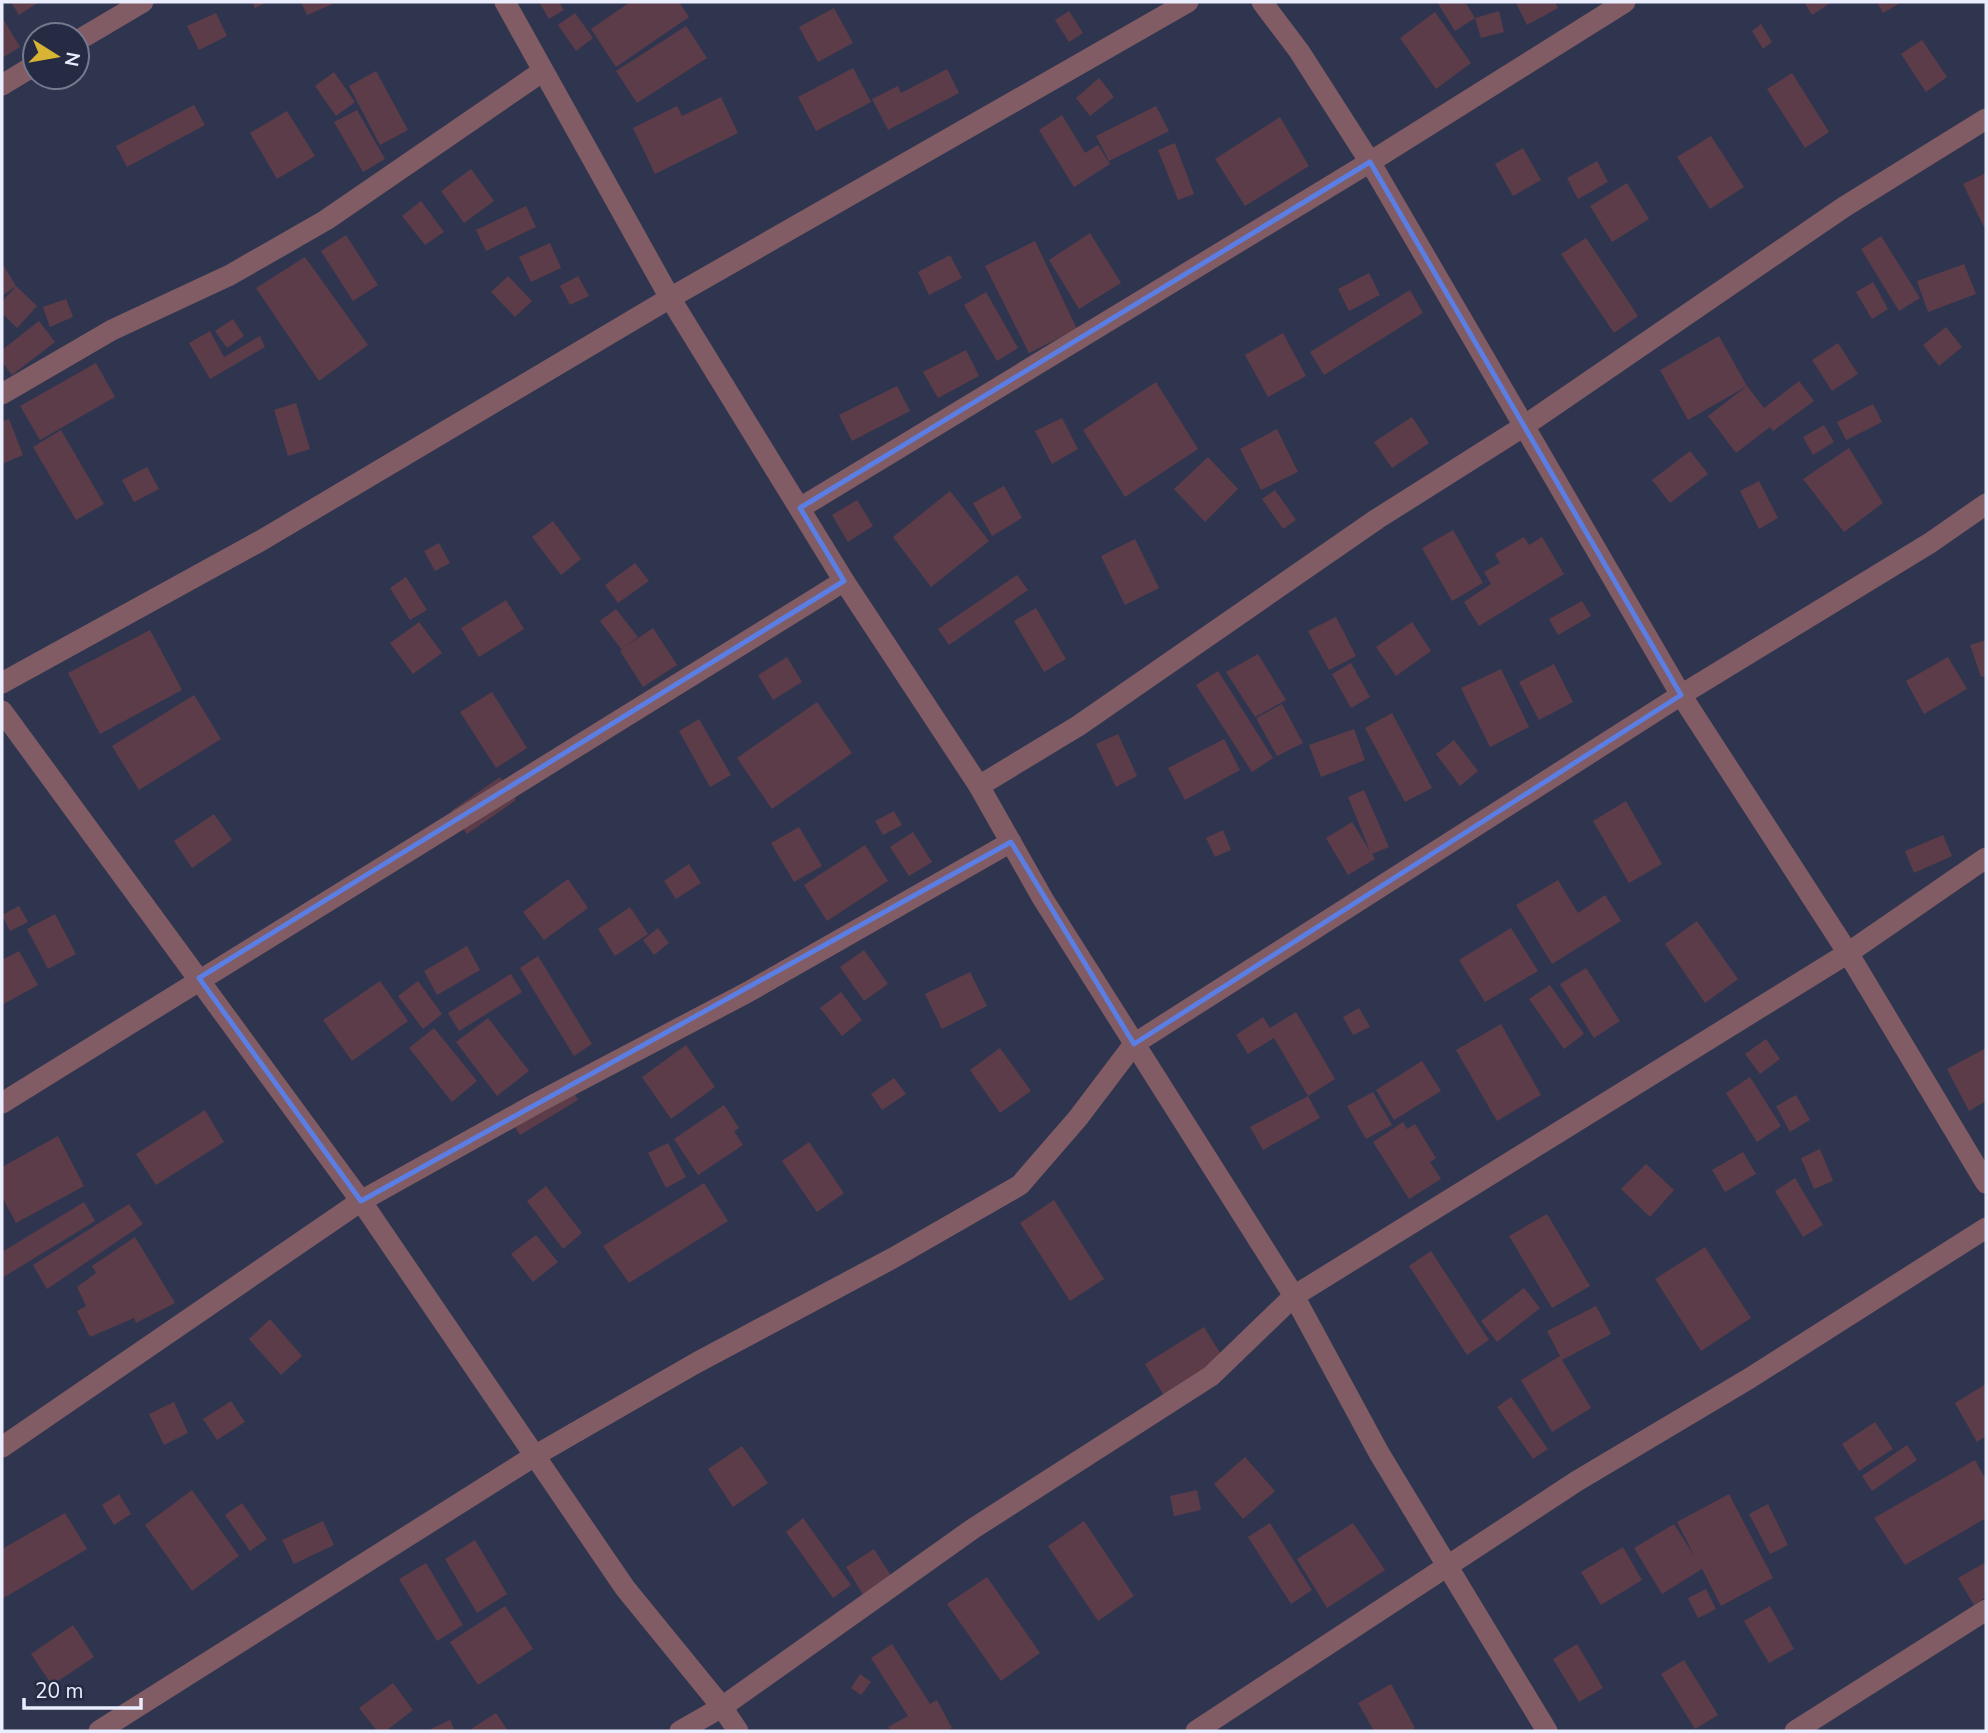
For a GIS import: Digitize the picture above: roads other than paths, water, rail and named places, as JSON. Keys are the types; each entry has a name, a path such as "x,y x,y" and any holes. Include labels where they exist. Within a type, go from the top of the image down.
{"street":[{"path":"91,33 144,2"},
{"path":"505,2 670,298 844,581 979,786 1134,1044 1294,1296 1379,1453 1546,1731"},
{"path":"2,683 262,540 670,298 1188,2"},
{"path":"1262,2 1299,51 1370,162 1681,695 1848,953 1986,1183"},
{"path":"800,508 1370,162 1625,2"},
{"path":"2,394 112,330 230,275 326,220 543,71"},
{"path":"2,85 21,73"},
{"path":"979,786 1077,726 1377,519 1524,426 1844,207 1986,119"},
{"path":"99,1731 536,1455 696,1363 893,1258 1020,1185 1078,1118 1134,1044 1681,695 1930,543 1986,504"},
{"path":"2,1103 101,1044 199,978 844,581"},
{"path":"2,711 361,1201 625,1588 722,1707 738,1731"},
{"path":"2,1447 361,1201 537,1103 748,992 1011,842"},
{"path":"680,1731 722,1707 974,1528 1211,1376 1294,1296 1848,953 1986,858"},
{"path":"1196,1731 1577,1481 1762,1371 1986,1228"},
{"path":"1795,1731 1986,1610"}]}
